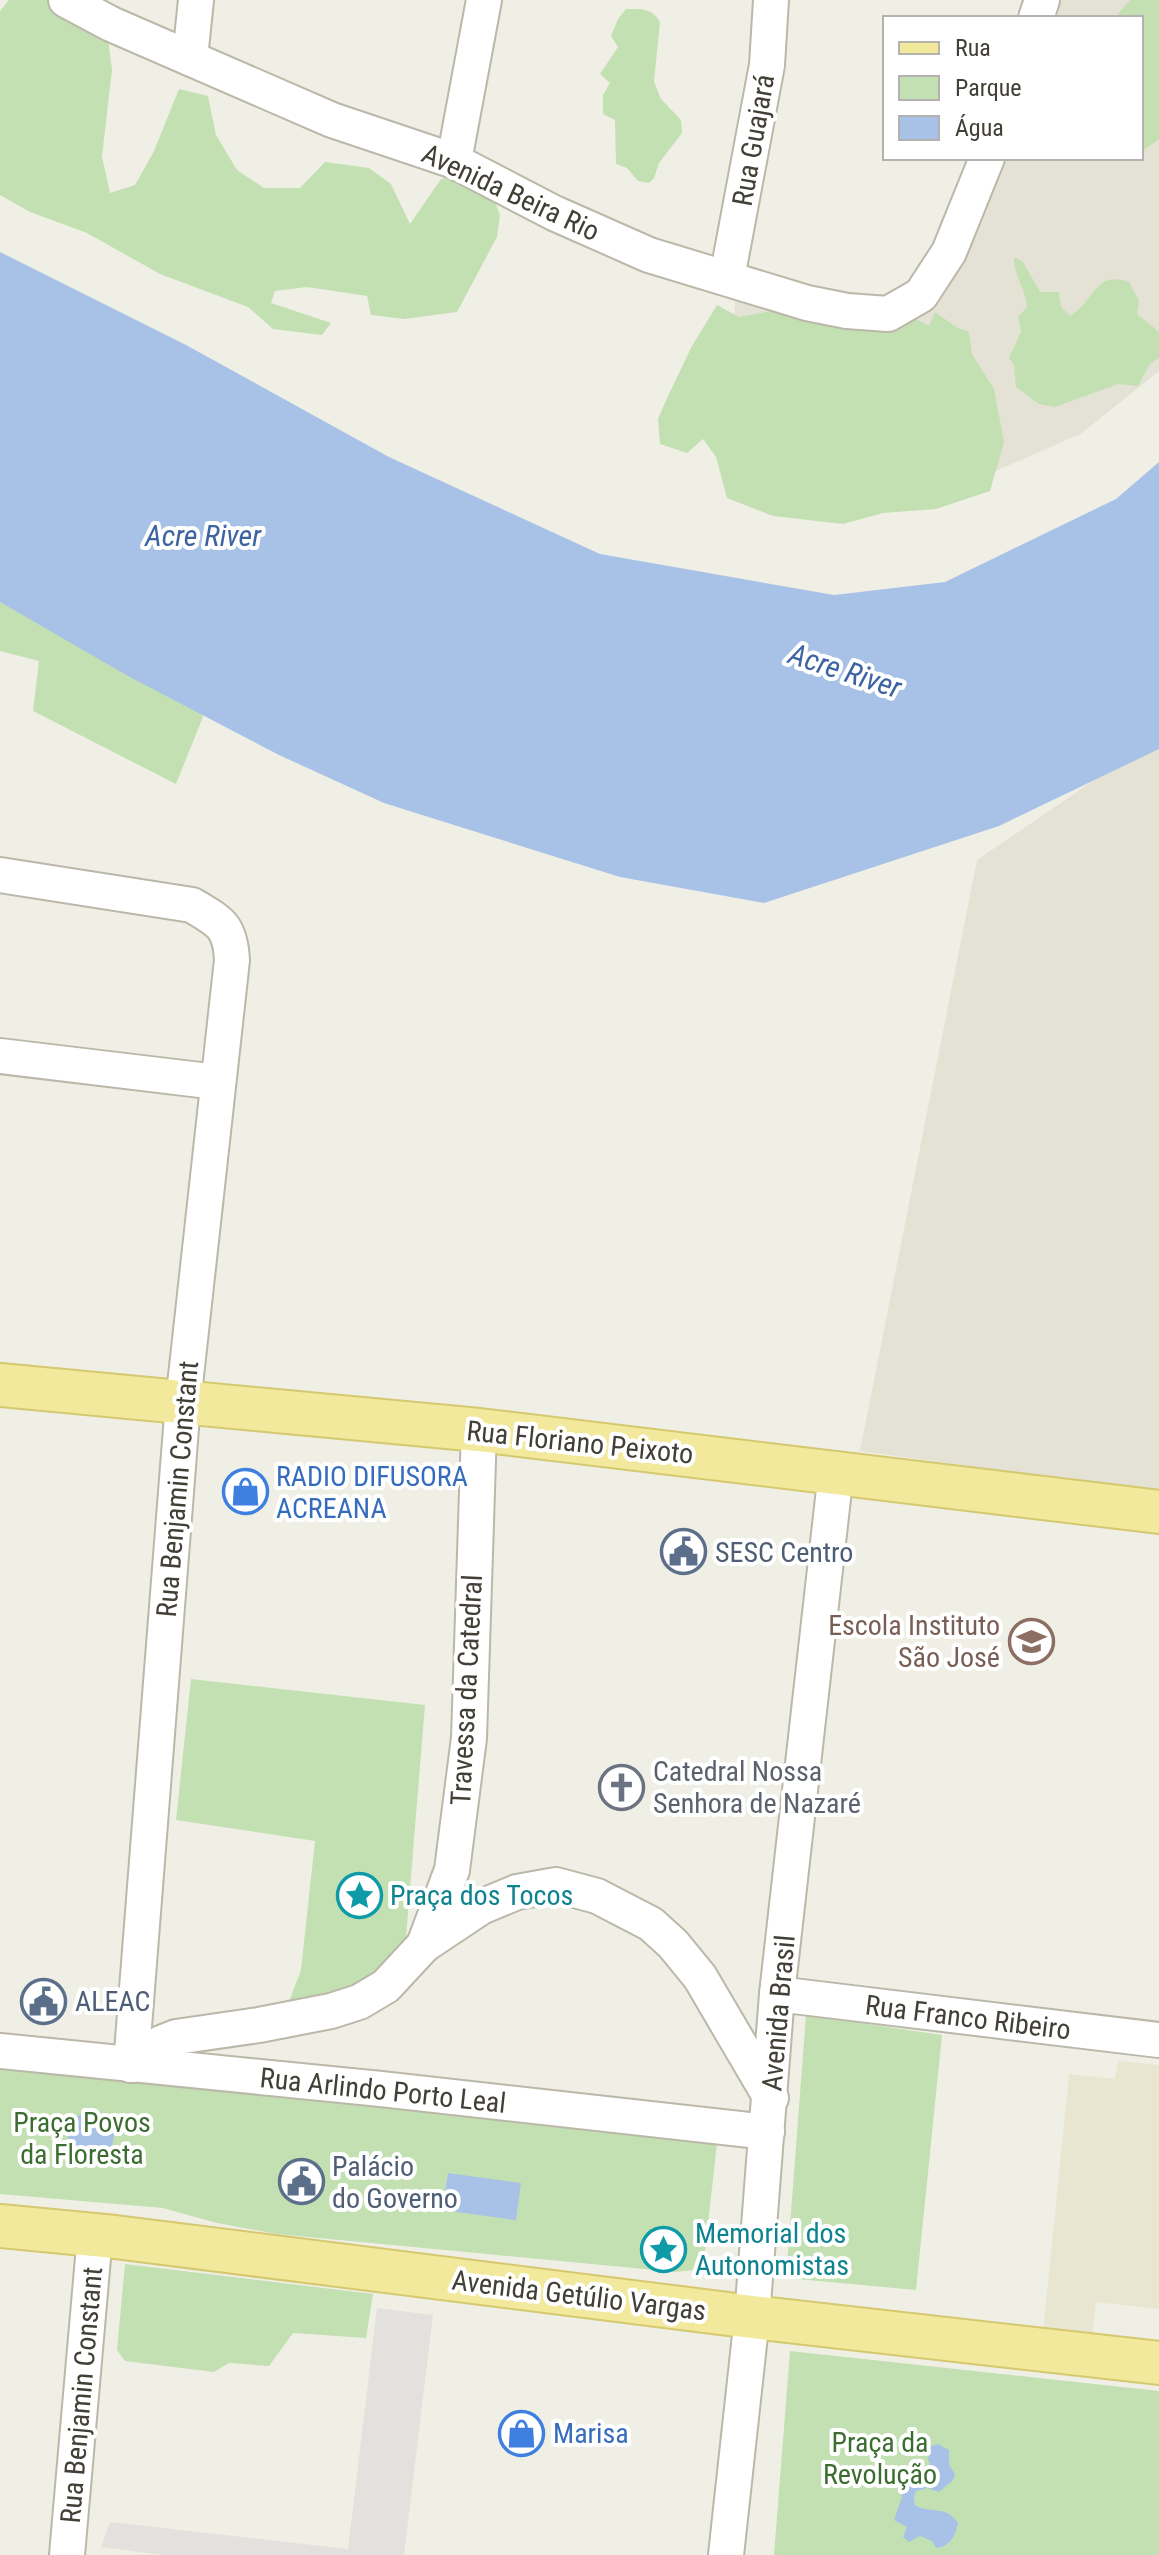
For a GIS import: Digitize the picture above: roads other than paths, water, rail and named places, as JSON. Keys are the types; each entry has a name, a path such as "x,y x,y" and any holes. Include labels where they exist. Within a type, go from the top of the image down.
{"main road":[{"name":"Rua Floriano Peixoto","path":"0,1385 479,1430 1159,1512"},
{"name":"Avenida Getúlio Vargas","path":"0,2226 1159,2363"}],"street":[{"name":"Avenida Beira Rio","path":"66,0 111,24 332,120 454,161 554,213 649,255 807,303 888,314 921,295 949,252 986,160"},
{"path":"190,58 196,0"},
{"path":"454,161 484,0"},
{"name":"Rua Guajará","path":"727,278 767,65 771,0"},
{"name":"Rua Benjamin Constant","path":"0,875 192,905 217,920 231,937 232,960 183,1403 131,2065"},
{"path":"0,1056 217,1082"},
{"name":"Travessa da Catedral","path":"424,1945 452,1870 469,1738 479,1430"},
{"name":"Avenida Brasil","path":"726,2555 752,2317 777,1994 836,1472"},
{"name":"Travessa da Catedral","path":"131,2065 161,2043 176,2037 272,2023 359,2002 386,1986 424,1945 481,1907 517,1892 556,1885 597,1896 651,1924 673,1944 700,1977 771,2098"},
{"name":"Rua Franco Ribeiro","path":"777,1994 1159,2040"},
{"name":"Rua Arlindo Porto Leal","path":"0,2051 767,2132"},
{"name":"Rua Benjamin Constant","path":"67,2555 95,2235"}],"water":[{"name":"Acre River","path":"0,252 186,345 389,457 600,554 834,595 945,582 1116,499 1159,462 1159,749 999,826 764,903 620,877 384,803 279,755 128,676 0,602"},
{"path":"91,2112 107,2119 114,2135 107,2151 91,2158 75,2151 68,2135 75,2119"},
{"path":"448,2173 521,2183 516,2220 442,2210"},
{"path":"938,2444 949,2450 949,2465 955,2474 953,2480 939,2492 927,2488 916,2491 914,2497 915,2505 948,2514 958,2523 952,2540 936,2548 932,2541 920,2536 909,2542 903,2537 907,2527 894,2520 902,2497 899,2476 906,2470 923,2469 930,2464 931,2446"}],"place":[{"name":"RADIO DIFUSORA ACREANA","path":"245,1492"},
{"name":"SESC Centro","path":"684,1552"},
{"name":"Escola Instituto São José","path":"1031,1641"},
{"name":"Catedral Nossa Senhora de Nazaré","path":"622,1787"},
{"name":"Praça dos Tocos","path":"359,1895"},
{"name":"ALEAC","path":"44,2001"},
{"name":"Palácio do Governo","path":"301,2182"},
{"name":"Memorial dos Autonomistas","path":"664,2249"},
{"name":"Marisa","path":"522,2433"}],"park label":[{"name":"Praça Povos da Floresta","path":"82,2138"},
{"name":"Praça da Revolução","path":"880,2458"}]}
